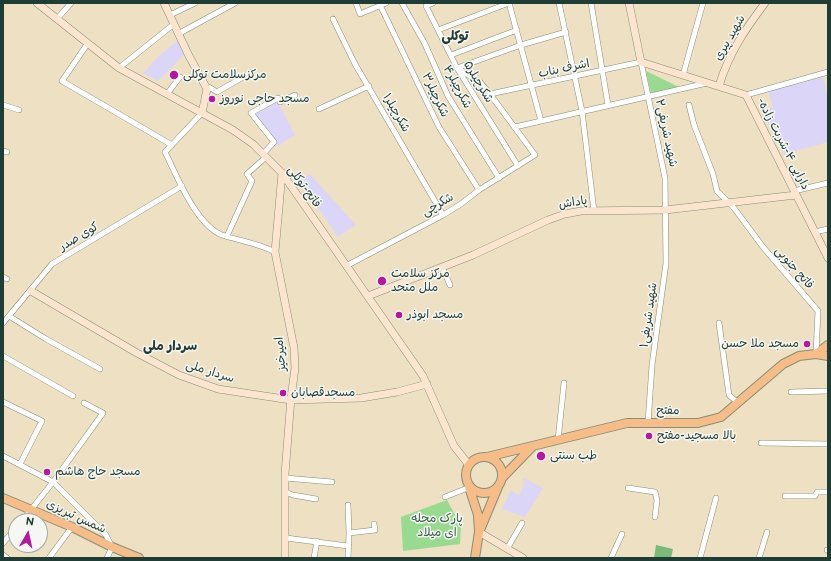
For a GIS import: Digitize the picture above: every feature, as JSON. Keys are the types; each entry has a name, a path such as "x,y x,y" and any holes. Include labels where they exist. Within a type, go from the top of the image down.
{"main road":[{"name":"فاتح-توکلی","path":"36,3 120,68 233,130 253,144 282,173 423,376 454,446 469,465"},
{"path":"164,3 207,90 202,113"},
{"path":"629,3 641,62"},
{"name":"شهید پیری","path":"719,86 725,66 735,47 764,3"},
{"name":"-دارایی ۴-شربت زاده","path":"641,62 746,95 828,258"},
{"name":"امیرخیز","path":"282,173 275,252 294,348 296,368 291,400 285,478 285,558"},
{"name":"پاداش","path":"368,296 473,255 548,220 565,214 594,211 665,210 730,203 795,193"},
{"name":"سردار ملی","path":"31,291 137,353 179,375 218,388 291,400 361,398 397,392 427,384"},
{"path":"816,354 828,345"},
{"name":"مفتح","path":"487,457 627,423 698,423 721,417 782,364 799,356 816,354 828,356"},
{"path":"479,532 502,478 533,446"},
{"path":"475,558 479,532 478,515 466,476 469,465 477,458 487,457 492,459 500,467 502,478"},
{"path":"468,484 476,491 482,493 488,493 498,486"},
{"name":"شمس تبریزی","path":"3,498 32,509 112,547 140,558"},
{"path":"479,532 523,558"}],"street":[{"path":"57,19 71,3"},
{"path":"170,15 195,3"},
{"path":"178,34 235,3"},
{"path":"356,3 360,14 386,3"},
{"name":"شکرچیلر۴","path":"402,3 425,44 448,96 499,178"},
{"name":"شکرچیلر۵","path":"433,3 426,6 450,55 518,166"},
{"path":"438,30 509,3 541,121"},
{"path":"559,3 582,111 594,211"},
{"path":"591,3 608,105"},
{"path":"683,75 703,3"},
{"name":"شکرچیلر۳","path":"380,5 439,127 479,190"},
{"name":"شکرچیلر۱","path":"333,19 355,64 443,215"},
{"path":"120,68 174,24"},
{"path":"450,55 517,30"},
{"path":"457,68 521,45 566,32"},
{"path":"88,43 62,81 172,145"},
{"name":"اشرف بناب","path":"490,94 641,62"},
{"name":"شهید شریفی۲","path":"641,62 665,178 665,210"},
{"path":"457,68 480,82 515,127 708,83"},
{"path":"207,90 209,87 216,92 252,72"},
{"path":"746,95 828,72"},
{"path":"167,94 180,77"},
{"path":"319,109 369,86"},
{"path":"227,236 252,181 247,174 274,142 251,113 278,98 280,102 295,95"},
{"path":"3,105 19,110"},
{"name":"فاتح جنوبی","path":"689,105 694,125 713,174 717,191 730,203 763,247 808,298 818,312 816,354"},
{"path":"202,113 165,152 190,203 206,223 221,234 262,245 275,252"},
{"name":"شکرچی","path":"346,266 443,215 461,204 479,190 535,155 515,127"},
{"path":"795,193 828,183"},
{"name":"کوی صدر","path":"3,323 52,264 182,186"},
{"name":"شهید شریفی۱","path":"648,423 652,365 666,263 665,210"},
{"path":"815,232 828,229"},
{"path":"442,267 450,286"},
{"path":"9,316 46,339 100,369"},
{"path":"719,323 729,394 738,403"},
{"path":"3,356 73,396"},
{"path":"558,440 564,383"},
{"path":"791,392 828,391"},
{"path":"3,402 42,421 20,464"},
{"path":"29,513 103,413 84,403"},
{"path":"760,443 828,444"},
{"path":"3,456 53,482 106,535 112,547 107,558"},
{"path":"285,478 332,482"},
{"path":"445,497 468,484"},
{"path":"628,488 654,492 657,500 655,517"},
{"path":"285,492 316,499"},
{"path":"785,496 815,496 817,492 828,492"},
{"path":"700,558 716,498"},
{"path":"348,505 348,558"},
{"path":"508,549 522,523"},
{"path":"349,533 375,530 374,524"},
{"path":"49,558 72,527"},
{"path":"759,558 767,532"},
{"path":"611,558 622,534"},
{"path":"286,538 348,546"},
{"path":"314,558 317,542"},
{"path":"3,555 8,558"}],"shaded area":[{"path":"177,41 184,55 158,81 143,73 160,55"},
{"path":"823,77 828,98 828,142 784,154 762,111 773,107 768,91"},
{"path":"277,100 295,135 278,146 253,114"},
{"path":"310,174 356,225 338,237 300,181"},
{"path":"524,478 543,488 525,517 502,509 511,490 519,495 524,486"}],"green space":[{"path":"646,71 679,87 651,94"},
{"name":"پارک محله ای میلاد","path":"447,500 461,526 460,544 403,551 401,517"},
{"path":"656,545 673,549 671,558 654,558"}],"place":[{"name":"مرکزسلامت توکلی","path":"174,75"},
{"name":"مسجد حاجی نوروز","path":"212,99"},
{"name":"مرکز سلامت ملل متحد","path":"382,281"},
{"name":"مسجد ابوذر","path":"399,315"},
{"name":"مسجد ملا حسن","path":"807,344"},
{"name":"مسجدقصابان","path":"283,393"},
{"name":"بالا مسجید-مفتح","path":"649,436"},
{"name":"طب سنتی","path":"541,456"},
{"name":"مسجد حاج هاشم","path":"47,472"}],"district":[{"name":"توکلی","path":"455,37"},
{"name":"سردار ملی","path":"170,347"}]}
